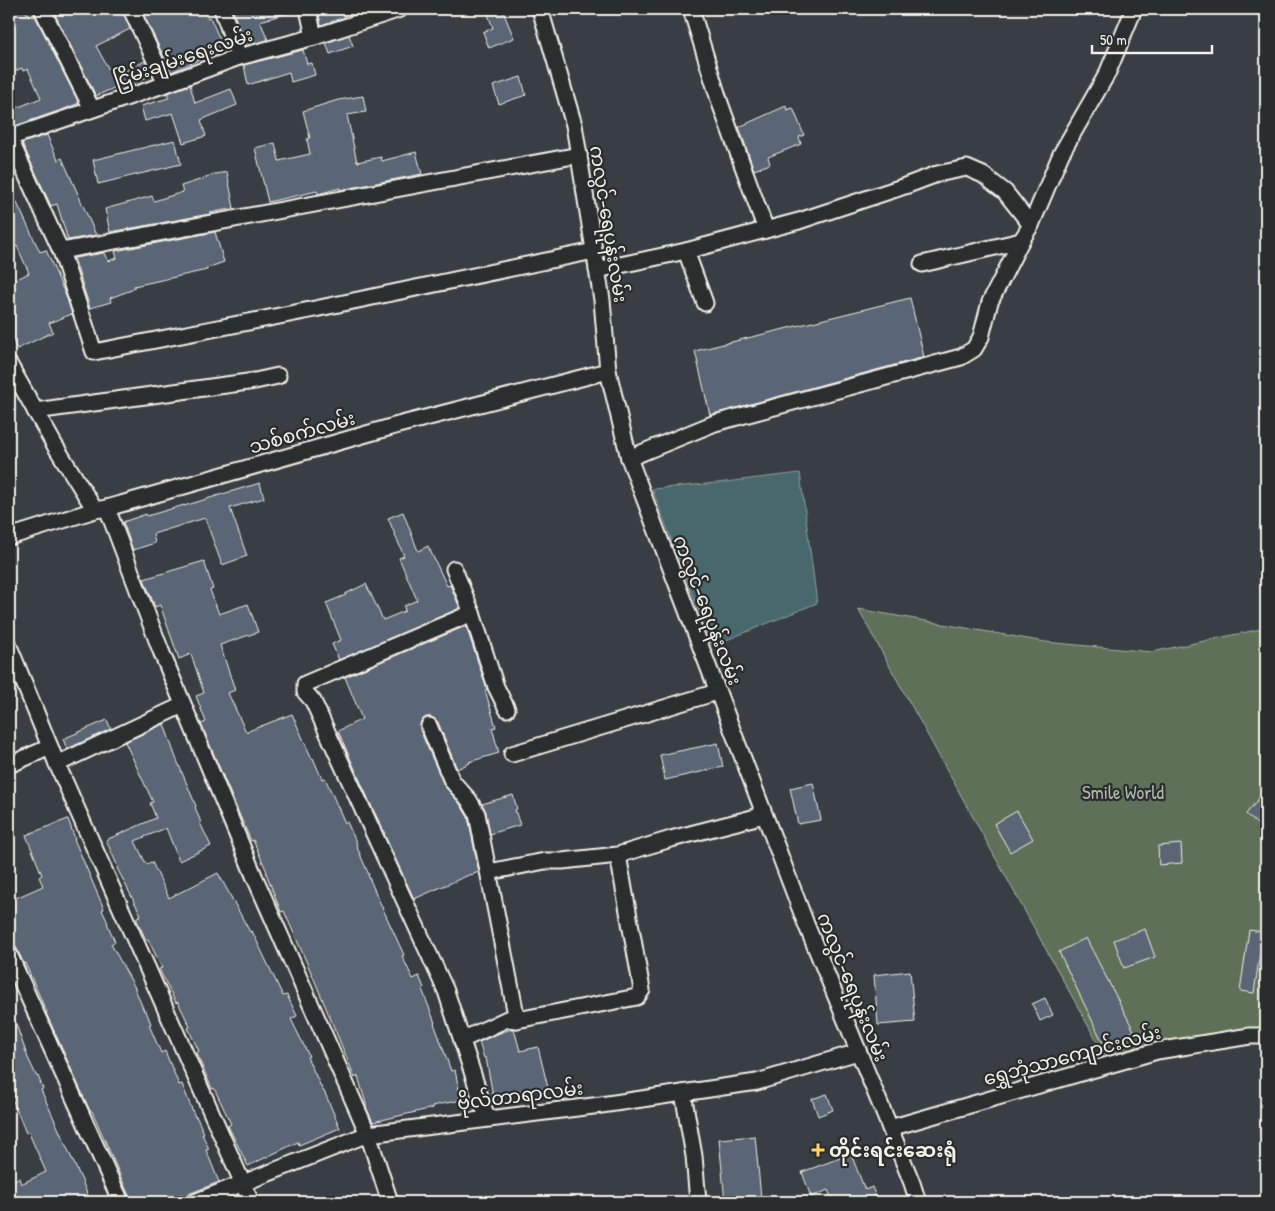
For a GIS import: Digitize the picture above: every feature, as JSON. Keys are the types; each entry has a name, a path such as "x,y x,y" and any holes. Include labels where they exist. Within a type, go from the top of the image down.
{"street":[{"path":"42,9 92,109"},
{"path":"131,9 166,84"},
{"path":"222,9 239,57"},
{"path":"308,9 314,37"},
{"name":"ငြိမ်းချမ်းရေးလမ်း","path":"9,138 239,57 314,37 400,9"},
{"name":"ကလွင်-ရေပုန်းလမ်း","path":"540,9 574,126 602,300 608,371 629,458 806,924 890,1128 918,1202"},
{"path":"691,9 720,102 766,230"},
{"path":"629,458 714,423 961,357 974,349 981,336 990,302 1020,240 1031,225 1061,154 1107,74 1134,9"},
{"path":"9,138 61,251 94,352 319,309 594,250"},
{"path":"61,251 579,155"},
{"path":"597,270 686,251 766,230 937,174 967,168 983,174 1005,192 1031,225"},
{"path":"922,264 1020,240"},
{"path":"686,251 704,303"},
{"path":"9,364 36,411 101,509 255,878 368,1134 390,1202"},
{"name":"သစ်စက်လမ်း","path":"9,537 398,425 608,371"},
{"path":"36,411 255,381 278,376"},
{"path":"454,569 472,613 496,687 507,709"},
{"path":"472,613 304,684 305,692 313,701 446,991 487,1118"},
{"path":"9,646 57,764 251,1202"},
{"path":"512,754 718,692"},
{"path":"57,764 183,705"},
{"path":"429,726 452,781 477,814 517,1020"},
{"path":"9,765 50,747"},
{"path":"489,872 545,861 562,862 618,855 764,815"},
{"path":"462,1040 507,1019 517,1020 637,997 642,990 618,855"},
{"path":"9,954 122,1202"},
{"name":"ရွှေဘုံသာကျောင်းလမ်း","path":"890,1128 1157,1050 1250,1036 1266,1036"},
{"name":"ဗိုလ်တာရာလမ်း","path":"195,1202 368,1134 601,1105 757,1082 858,1052"},
{"path":"683,1093 694,1156 698,1202"}],"green space":[{"name":"Smile World","path":"858,609 1045,642 1152,652 1266,628 1266,1038 1106,1058"}],"water":[{"path":"800,473 817,603 712,646 652,489"}],"building":[{"path":"9,9 25,9 31,17 35,16 79,103 9,128 9,111 41,98 28,69 23,71 22,68 9,74"},
{"path":"52,9 122,9 130,29 96,46 118,86 96,96"},
{"path":"141,9 203,9 207,18 210,17 224,49 171,72"},
{"path":"241,9 289,9 289,13 260,21 268,40 245,46 233,11"},
{"path":"318,9 344,9 345,17 321,25"},
{"path":"486,9 502,9 514,38 489,48 483,32 493,28"},
{"path":"349,35 353,46 330,54 326,43"},
{"path":"303,50 307,64 312,63 315,75 291,82 289,72 248,85 244,65"},
{"path":"145,61 151,75 124,88 117,75"},
{"path":"521,77 526,95 499,104 493,86"},
{"path":"190,85 195,103 231,89 237,105 201,120 206,136 183,143 173,113 145,121 141,106 169,98 167,93"},
{"path":"363,96 366,112 347,115 357,162 381,157 382,161 416,152 422,174 340,190 340,188 318,194 317,191 268,202 255,148 275,143 279,161 310,154 307,139 310,138 303,111 338,100"},
{"path":"786,106 787,110 793,108 804,135 799,137 801,144 768,157 770,164 754,170 739,127"},
{"path":"47,135 58,160 62,158 96,235 68,240 57,204 51,206 22,143"},
{"path":"175,140 181,164 98,184 93,160"},
{"path":"227,172 234,208 110,232 105,209 152,196 154,201 183,192 181,186"},
{"path":"9,186 40,252 46,250 72,314 49,323 53,332 17,349 9,333 9,283 29,273 17,246 13,248 9,239"},
{"path":"215,232 224,262 207,268 207,270 134,286 134,289 110,298 111,302 90,308 74,258 104,253 108,261 117,258 115,251"},
{"path":"910,298 924,357 710,415 695,351"},
{"path":"260,483 264,498 230,508 247,556 222,565 205,518 153,534 155,543 133,550 123,522"},
{"path":"403,512 418,551 428,546 447,586 450,585 460,608 339,660 332,644 341,640 326,603 366,584 383,620 405,611 404,606 417,600 399,558 404,556 388,518"},
{"path":"204,561 213,589 210,590 219,614 248,604 258,632 220,645 235,690 228,693 246,732 292,714 322,779 325,778 345,823 347,822 413,979 419,976 451,1071 455,1070 461,1100 373,1122 366,1107 358,1076 355,1078 314,979 284,911 281,912 267,872 253,840 251,841 201,724 206,722 196,696 204,693 191,654 179,659 160,605 155,607 144,579"},
{"path":"466,626 487,689 485,690 496,727 492,728 499,753 469,762 457,769 438,722 431,717 426,717 421,721 420,730 444,785 468,817 479,872 414,899 338,731 362,719 345,677"},
{"path":"107,720 111,729 67,749 63,739"},
{"path":"164,724 196,806 200,823 211,846 179,861 166,828 135,841 146,864 152,862 169,898 218,873 250,932 252,931 283,996 287,995 297,1016 291,1019 340,1128 299,1145 298,1142 248,1166 228,1126 231,1124 214,1088 212,1089 196,1053 199,1051 188,1028 190,1027 159,969 162,968 136,918 141,915 117,868 106,840 156,818 150,803 153,802 125,742"},
{"path":"718,743 723,767 665,780 660,755"},
{"path":"813,783 821,820 798,824 790,788"},
{"path":"1266,790 1266,832 1246,814"},
{"path":"513,795 520,825 490,834 486,812 482,804"},
{"path":"1017,811 1033,839 1010,852 994,824"},
{"path":"68,819 74,839 104,909 102,910 115,942 111,944 134,986 144,1011 146,1011 151,1024 149,1025 161,1053 165,1051 179,1085 182,1084 195,1117 204,1133 202,1134 209,1149 206,1150 219,1182 163,1202 130,1202 130,1198 92,1111 90,1111 25,963 9,932 9,901 43,886 39,877 42,875 26,835"},
{"path":"1181,844 1182,863 1159,865 1158,846"},
{"path":"1145,929 1155,957 1124,968 1114,940"},
{"path":"1249,930 1263,932 1254,993 1240,991"},
{"path":"1086,938 1134,1031 1104,1045 1059,952"},
{"path":"910,971 915,1022 878,1025 874,975"},
{"path":"1045,998 1053,1015 1040,1021 1032,1004"},
{"path":"11,1010 28,1058 43,1089 41,1090 90,1202 9,1202 9,1182 19,1178 21,1184 46,1172 28,1131 26,1133 13,1101 9,1103 9,1011"},
{"path":"514,1029 520,1051 538,1047 548,1088 523,1093 523,1090 493,1096 486,1058 484,1058 479,1042"},
{"path":"827,1094 833,1110 818,1116 812,1099"},
{"path":"755,1136 761,1198 725,1202 719,1139"},
{"path":"851,1154 865,1190 872,1187 878,1202 833,1202 828,1190 811,1197 802,1172"}],"place":[{"name":"တိုင်းရင်းဆေးရုံ","path":"818,1150"}]}
